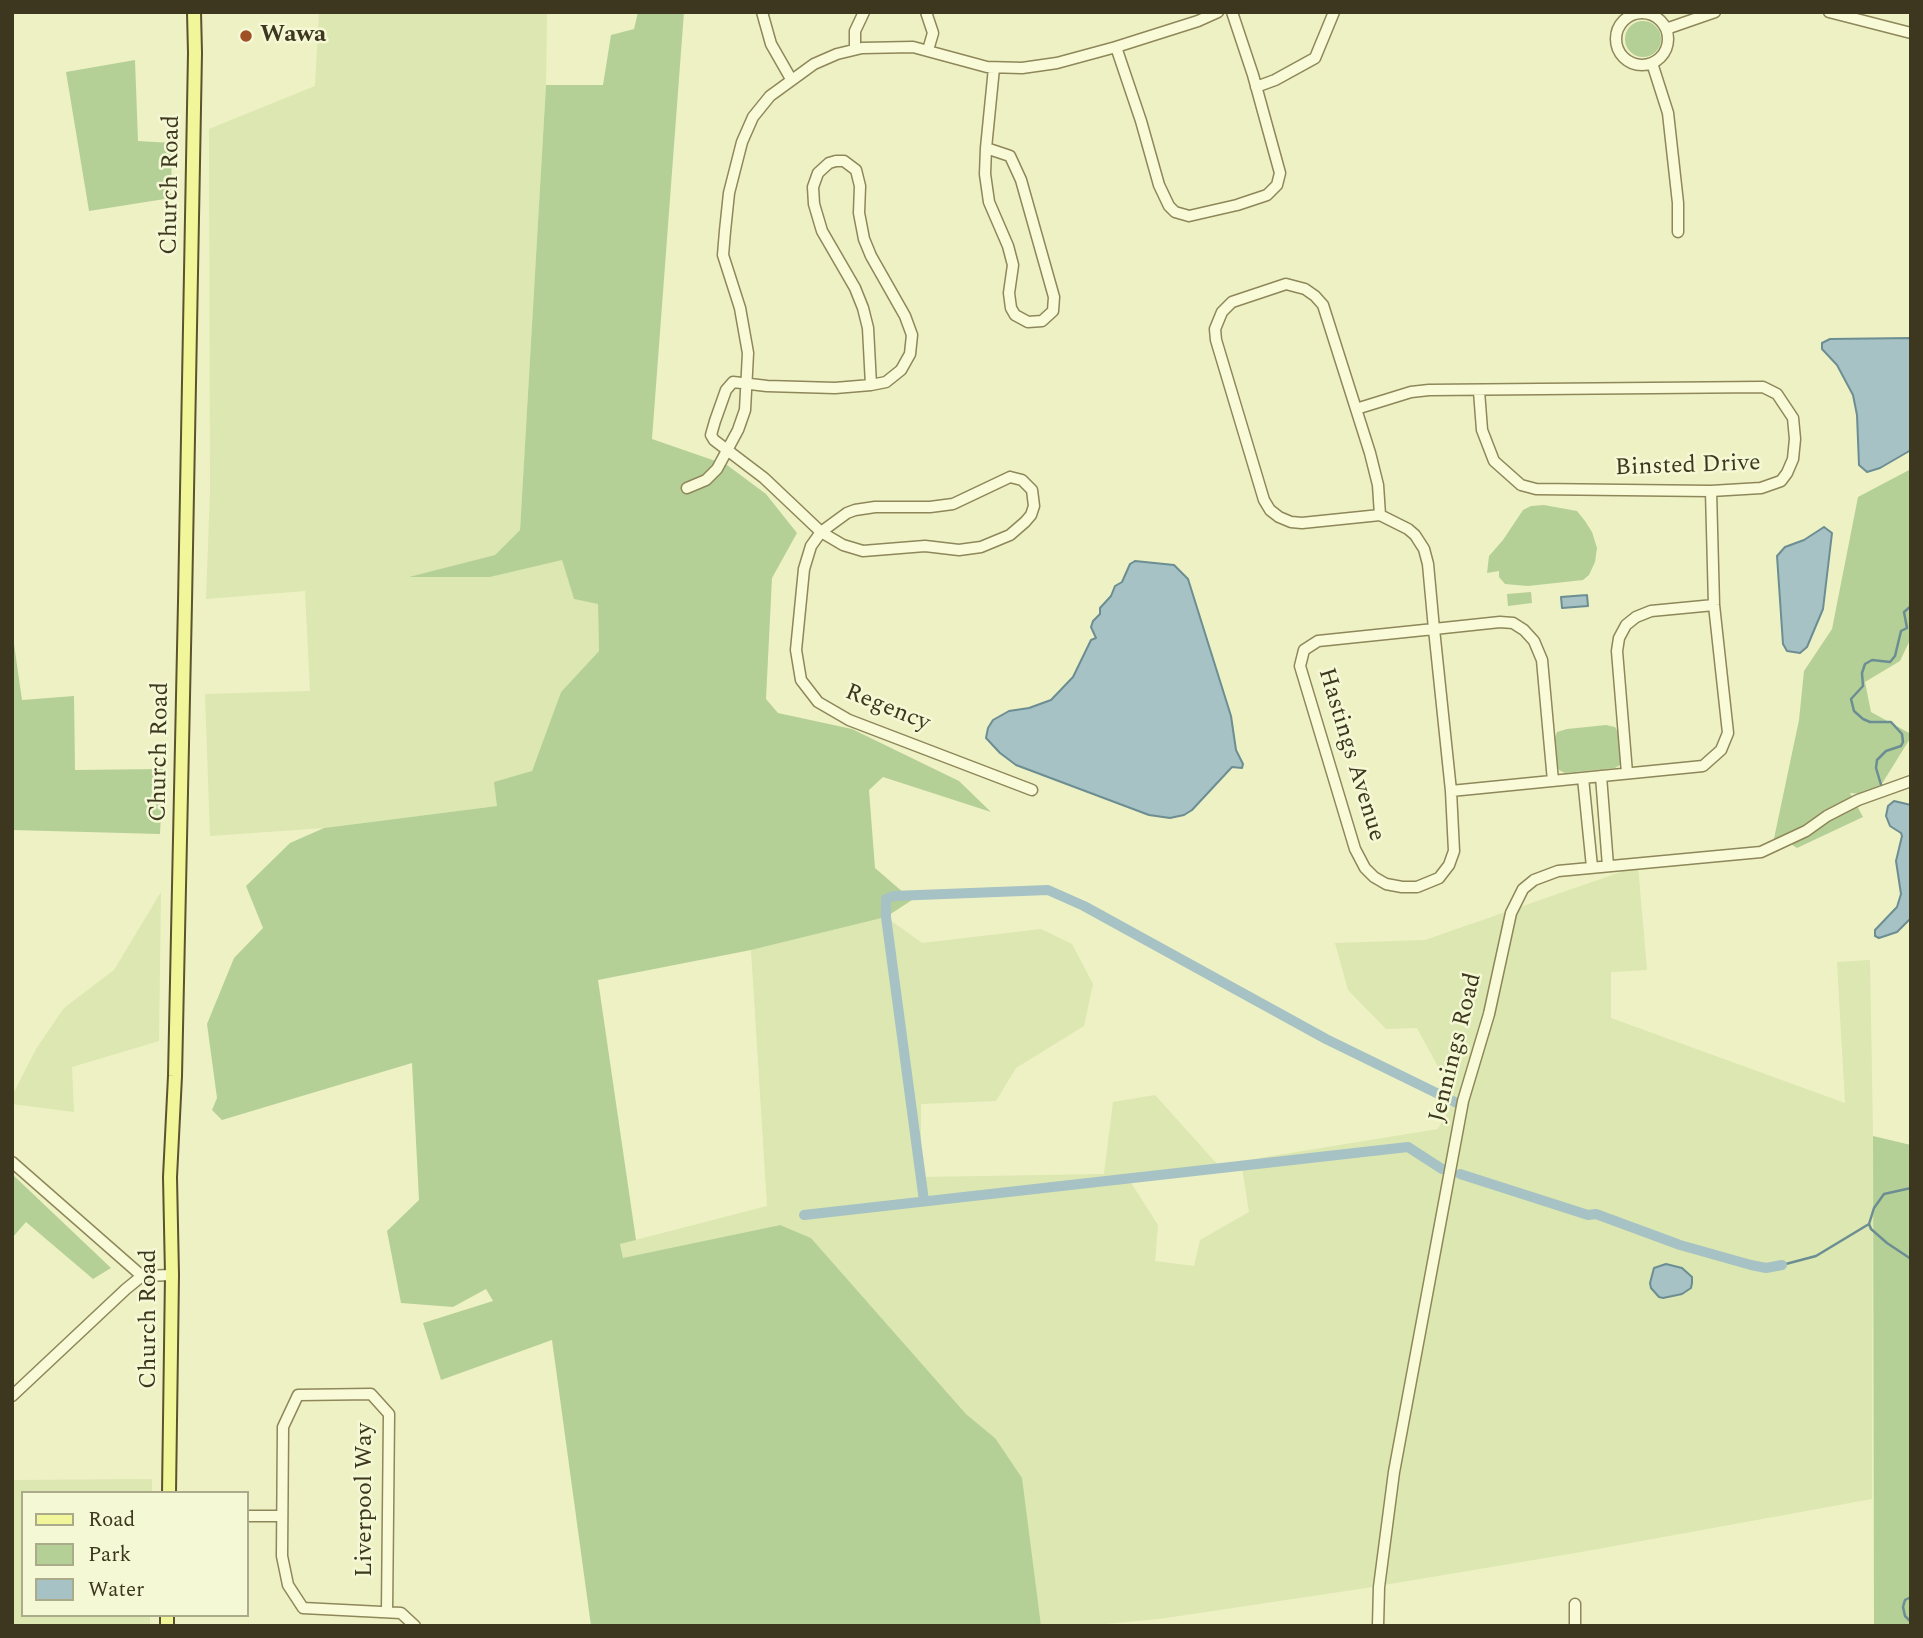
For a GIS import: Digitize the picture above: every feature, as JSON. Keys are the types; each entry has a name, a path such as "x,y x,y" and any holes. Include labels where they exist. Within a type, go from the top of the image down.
{"main road":[{"name":"Church Road","path":"169,1491 172,1275 170,1177 175,1076 187,523 194,12"}],"street":[{"path":"762,12 771,44 791,79"},
{"path":"855,49 855,31 864,12"},
{"path":"926,12 933,33 928,50"},
{"path":"687,488 712,475 727,452 745,410 748,353 743,321 723,255 729,193 742,142 753,117 770,96 791,79 825,59 855,49 887,46 928,50 994,68 1010,69 1046,65 1116,47 1218,12"},
{"path":"1116,47 1159,185 1169,206 1182,215 1197,216 1260,198 1277,185 1280,167 1232,12"},
{"path":"1256,87 1315,58 1334,12"},
{"path":"1666,29 1715,12"},
{"path":"1829,12 1911,33"},
{"path":"1635,13 1654,15 1666,29 1668,43 1663,55 1652,63 1633,63 1624,58 1619,50 1616,39 1619,28 1625,19 1635,13"},
{"path":"1652,63 1668,113 1678,203 1678,232"},
{"path":"986,148 1010,156 1021,180 1054,296 1053,310 1042,321 1028,323 1011,309 1009,293 1013,265 989,202 985,184 986,148 994,68"},
{"path":"821,532 855,510 885,506 942,506 963,501 1010,477 1023,480 1032,490 1034,506 1025,522 1000,540 970,550 925,546 863,551 843,545 821,532 764,478 727,452 711,435 729,385 733,382 767,386 871,385 886,382 901,370 910,354 912,335 905,316 864,239 859,213 860,186 856,170 850,164 836,161 829,163 818,173 813,187 814,204 822,232 855,288 863,308 868,328 871,385"},
{"path":"1380,515 1378,485 1323,305 1315,296 1294,285 1286,284 1232,302 1222,312 1215,329 1216,340 1264,499 1270,510 1291,522 1302,523 1380,515 1408,529 1424,549 1428,564 1434,629 1500,622 1513,623 1524,630 1534,641 1542,660 1553,781"},
{"name":"Binsted Drive","path":"1356,409 1410,391 1763,387 1777,394 1793,418 1793,459 1787,473 1772,486 1761,488 1711,491 1536,489 1521,485 1494,461 1482,430 1479,391"},
{"path":"1451,791 1703,766 1721,750 1728,733 1714,605 1711,491"},
{"name":"Regency","path":"821,532 811,546 806,560 796,640 796,660 806,689 818,702 849,720 1032,790"},
{"path":"1627,773 1616,651 1619,638 1626,625 1651,611 1714,605"},
{"name":"Hastings Avenue","path":"1434,629 1451,791 1454,851 1449,865 1439,878 1417,887 1402,887 1386,884 1374,877 1355,849 1300,666 1304,650 1318,641 1434,629"},
{"path":"1601,776 1608,866"},
{"path":"1583,778 1592,867"},
{"name":"Jennings Road","path":"1378,1626 1394,1472 1450,1165 1463,1101 1489,1013 1511,914 1523,889 1534,880 1558,871 1761,852 1806,831 1827,816 1858,800 1911,781"},
{"path":"12,1162 142,1276"},
{"path":"12,1396 142,1276 172,1275"},
{"name":"Liverpool Way","path":"387,1612 389,1414 371,1394 298,1395 283,1427 282,1556 288,1585 303,1608 401,1614 415,1626"},
{"path":"248,1516 281,1516"},
{"path":"1575,1604 1575,1626"}],"green space":[{"path":"319,12 547,12 546,85 520,530 495,555 413,577 490,577 562,559 574,599 598,603 599,651 561,692 532,771 497,806 324,828 210,836 205,694 310,691 305,591 206,599 210,492 209,129 315,86"},
{"path":"638,12 684,12 652,439 727,465 766,494 797,533 772,578 766,699 778,713 852,729 959,781 991,812 883,777 869,790 875,868 912,900 886,917 751,950 598,980 636,1240 620,1244 623,1258 780,1225 811,1238 966,1414 995,1438 1022,1478 1041,1626 591,1626 552,1340 441,1380 423,1323 493,1301 486,1289 453,1307 401,1303 387,1231 419,1200 412,1063 222,1120 212,1110 217,1098 207,1024 234,958 263,928 246,886 290,843 324,828 497,806 494,782 532,771 561,692 599,651 598,604 574,599 562,560 490,577 409,577 495,555 520,530 546,85 603,85 611,35 634,29"},
{"path":"1643,21 1655,27 1661,39 1655,51 1643,57 1631,51 1625,39 1631,27"},
{"path":"135,60 138,141 172,143 171,198 89,211 66,72"},
{"path":"1911,469 1911,638 1900,661 1865,682 1871,712 1911,734 1911,737 1875,795 1850,793 1863,817 1797,848 1786,841 1772,848 1799,720 1804,671 1832,629 1858,497"},
{"path":"1544,505 1577,511 1585,521 1597,548 1589,575 1583,580 1528,586 1505,584 1499,577 1499,571 1487,573 1489,556 1523,510"},
{"path":"1531,592 1532,603 1508,606 1507,594"},
{"path":"12,630 22,700 74,696 75,770 163,769 160,834 12,830"},
{"path":"1606,725 1615,727 1619,734 1622,759 1620,765 1615,768 1565,773 1559,770 1554,741 1557,732"},
{"path":"1638,866 1647,970 1611,972 1611,1018 1845,1103 1837,962 1870,960 1873,1136 1872,1499 1366,1588 1159,1619 1083,1626 1041,1626 995,1438 966,1414 811,1238 779,1225 623,1259 620,1244 767,1206 751,950 886,917 922,943 1041,929 1072,944 1093,984 1084,1026 1016,1068 996,1101 921,1104 921,1177 1104,1174 1113,1102 1155,1095 1218,1165 1128,1178 1158,1225 1155,1261 1194,1266 1200,1240 1249,1212 1241,1161 1438,1129 1455,1098 1417,1028 1386,1029 1348,990 1335,943 1425,940"},
{"path":"161,892 159,1041 72,1067 74,1112 12,1104 12,1096 36,1049 64,1008 114,970"},
{"path":"1873,1136 1911,1145 1911,1626 1874,1626"},
{"path":"12,1174 111,1268 93,1279 26,1222 12,1238"},
{"path":"152,1479 152,1491 21,1491 21,1617 150,1617 150,1626 12,1626 12,1480"}],"water":[{"path":"1911,338 1911,450 1880,468 1867,472 1859,465 1857,415 1853,395 1837,365 1822,349 1822,343 1830,339"},
{"path":"1824,527 1832,533 1823,609 1807,647 1800,653 1787,651 1783,644 1777,556 1785,547 1804,540"},
{"path":"1135,561 1174,565 1188,579 1231,716 1236,750 1243,764 1242,768 1232,767 1192,810 1170,818 1149,815 1016,765 986,738 993,720 1009,711 1029,708 1051,700 1073,677 1091,640 1096,638 1091,627 1093,621 1100,614 1100,608 1111,596 1115,586 1122,582 1130,564"},
{"path":"1587,595 1588,606 1562,608 1561,597"},
{"path":"1894,801 1911,805 1911,918 1897,932 1879,938 1875,936 1875,930 1897,907 1901,894 1896,861 1902,836 1890,826 1886,816 1888,806"},
{"path":"1666,1264 1682,1268 1692,1277 1691,1288 1682,1294 1659,1297 1650,1283 1654,1268"}],"waterway":[{"path":"1882,788 1876,768 1877,760 1886,751 1901,746 1902,734 1891,722 1870,722 1863,719 1854,711 1851,699 1863,686 1862,673 1865,664 1872,660 1890,662 1895,656 1901,631 1907,628 1904,612 1911,606"},
{"path":"924,1201 886,917 886,899 893,896 1048,890 1084,906 1326,1039 1459,1104"},
{"path":"804,1215 1408,1147 1442,1169"},
{"path":"1442,1169 1460,1174"},
{"path":"1460,1174 1588,1215 1596,1214 1680,1245 1766,1268 1782,1265"},
{"path":"1911,1188 1884,1194 1874,1208 1869,1224 1887,1243 1911,1259"},
{"path":"1782,1265 1816,1256 1869,1224"},
{"path":"1911,1597 1905,1600 1903,1607 1905,1616 1911,1622"}],"place":[{"name":"Wawa","path":"246,36"}]}
